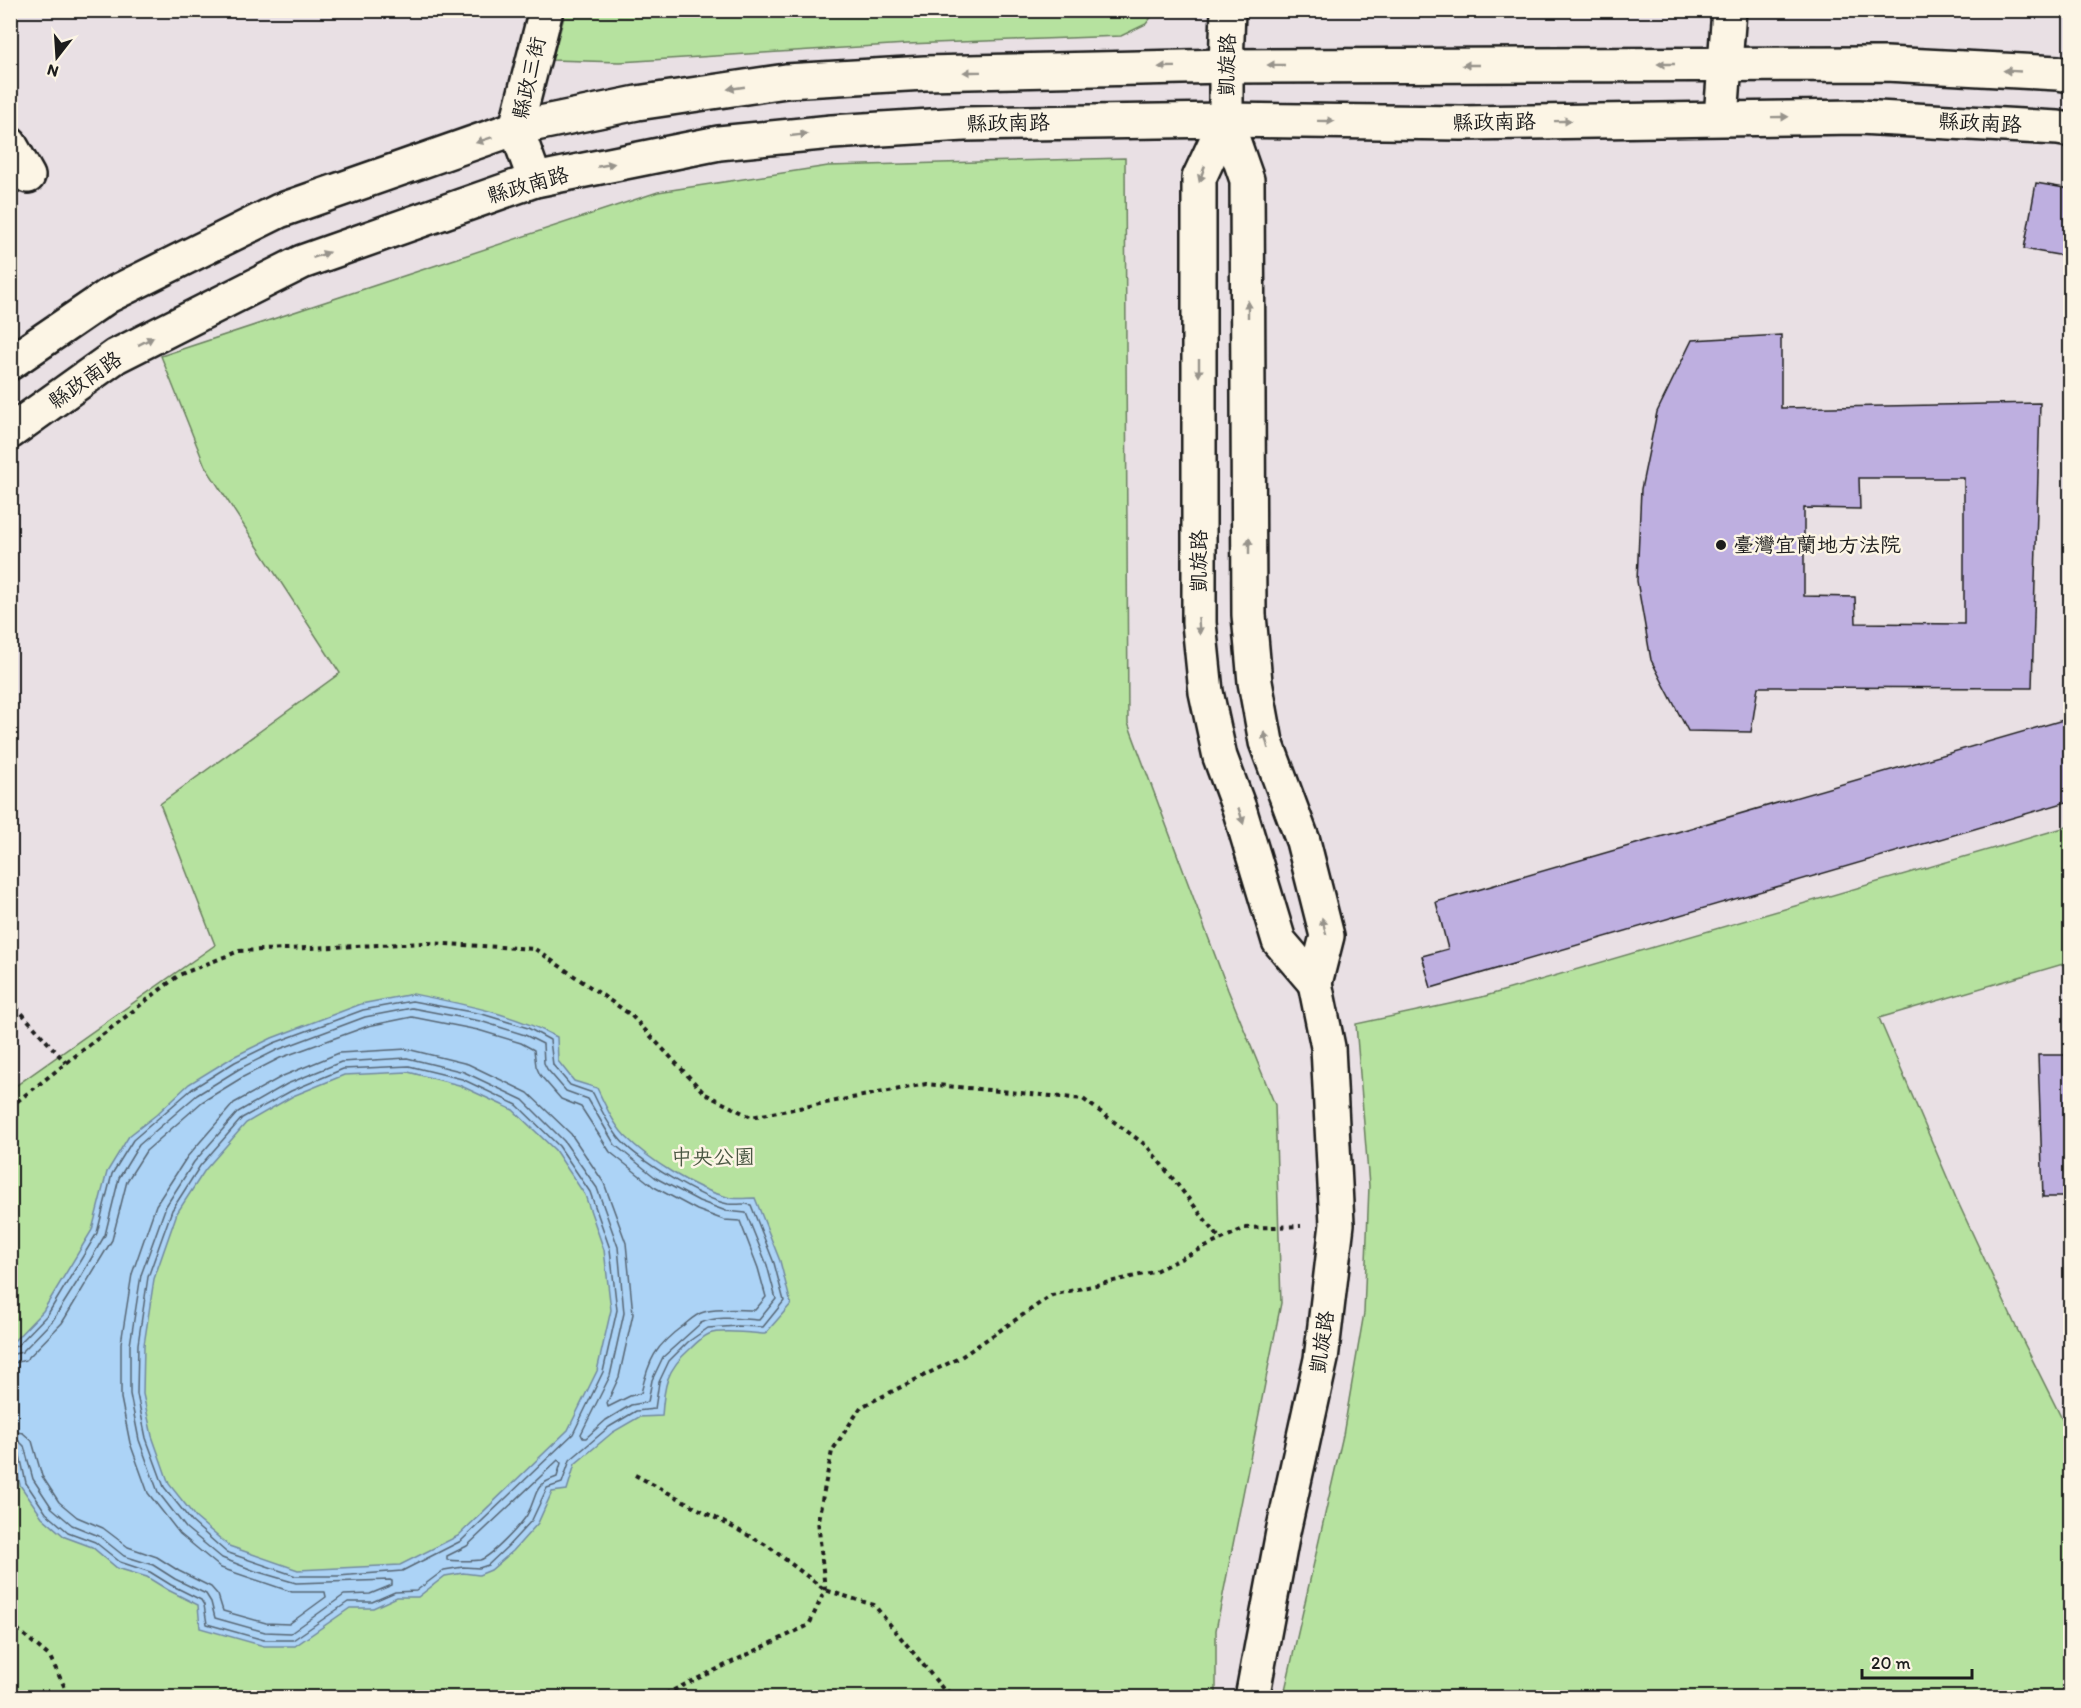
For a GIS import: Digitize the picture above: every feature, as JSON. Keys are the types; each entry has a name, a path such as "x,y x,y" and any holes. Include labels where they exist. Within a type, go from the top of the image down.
{"street":[{"name":"縣政三街","path":"535,180 516,128 546,10"},
{"name":"凱旋路","path":"1228,10 1226,120 1247,180 1249,615 1255,682 1266,742 1303,841 1327,936 1315,982 1328,1047 1338,1224 1321,1359 1283,1532 1252,1698"},
{"path":"1721,118 1729,10"},
{"path":"10,363 108,296 279,211 516,128 637,103 786,81 925,73 1226,66 1886,64 2070,75"},
{"name":"縣政南路","path":"10,432 116,356 302,262 535,180 719,144 832,132 964,124 1226,120 1461,123 1859,117 2070,130"},
{"name":"凱旋路","path":"1226,120 1199,178 1199,623 1204,681 1220,757 1239,808 1279,941 1315,982"},
{"path":"10,144 28,176"}],"path":[{"path":"10,1107 179,975 239,951 426,943 535,949 631,1015 705,1094 751,1117 926,1084 1083,1099 1147,1146 1221,1240"},
{"path":"10,1000 66,1063"},
{"path":"657,1698 809,1625 825,1590 818,1520 832,1451 861,1407 961,1357 1052,1295 1153,1272 1245,1228 1338,1224"},
{"path":"635,1475 768,1546 825,1590 874,1605 943,1689 963,1698"},
{"path":"10,1623 50,1657 70,1698"}],"green space":[{"path":"566,10 1156,11 1146,24 1121,36 907,44 620,62 552,60"},
{"name":"中央公園","path":"1125,158 1128,723 1228,990 1275,1105 1281,1303 1216,1630 1216,1697 13,1697 10,1692 10,1090 215,945 160,804 340,673 205,466 161,356 658,192 828,166"},
{"path":"2070,826 2070,962 1879,1018 1956,1198 2016,1327 2070,1435 2070,1697 1285,1697 1343,1435 1364,1313 1369,1186 1356,1024 1482,997"}],"water":[{"path":"413,994 504,1015 557,1037 558,1061 574,1081 597,1088 621,1131 647,1155 686,1180 714,1193 734,1198 755,1198 780,1261 791,1304 765,1334 721,1332 706,1335 696,1343 671,1372 665,1387 662,1416 639,1417 613,1432 575,1464 567,1490 552,1492 538,1523 513,1551 491,1570 479,1575 463,1573 445,1576 418,1597 397,1597 373,1608 350,1608 295,1646 264,1646 200,1628 198,1605 147,1577 117,1568 92,1547 65,1537 42,1517 20,1485 10,1438 11,1344 43,1311 92,1230 107,1172 129,1136 156,1115 189,1084 233,1057 272,1038 361,1004","holes":["408,1072 459,1085 513,1110 555,1150 585,1195 604,1250 611,1310 597,1371 568,1430 458,1536 400,1565 298,1570 229,1546 196,1518 169,1484 152,1436 143,1394 144,1345 154,1279 177,1213 205,1170 246,1123 293,1096 344,1075"]}],"building":[{"path":"2036,183 2070,189 2070,257 2024,249"},
{"name":"臺灣宜蘭地方法院","path":"1781,335 1781,408 2040,403 2032,688 1758,687 1751,732 1688,731 1651,660 1637,581 1641,489 1657,412 1692,340","holes":["1859,478 1964,478 1964,624 1856,623 1855,597 1804,596 1804,508 1860,509"]},
{"path":"2070,718 2070,801 1431,988 1422,956 1448,949 1436,902"},
{"path":"2038,1055 2070,1055 2070,1197 2043,1197"}],"place":[{"name":"臺灣宜蘭地方法院","path":"1721,545"}]}
